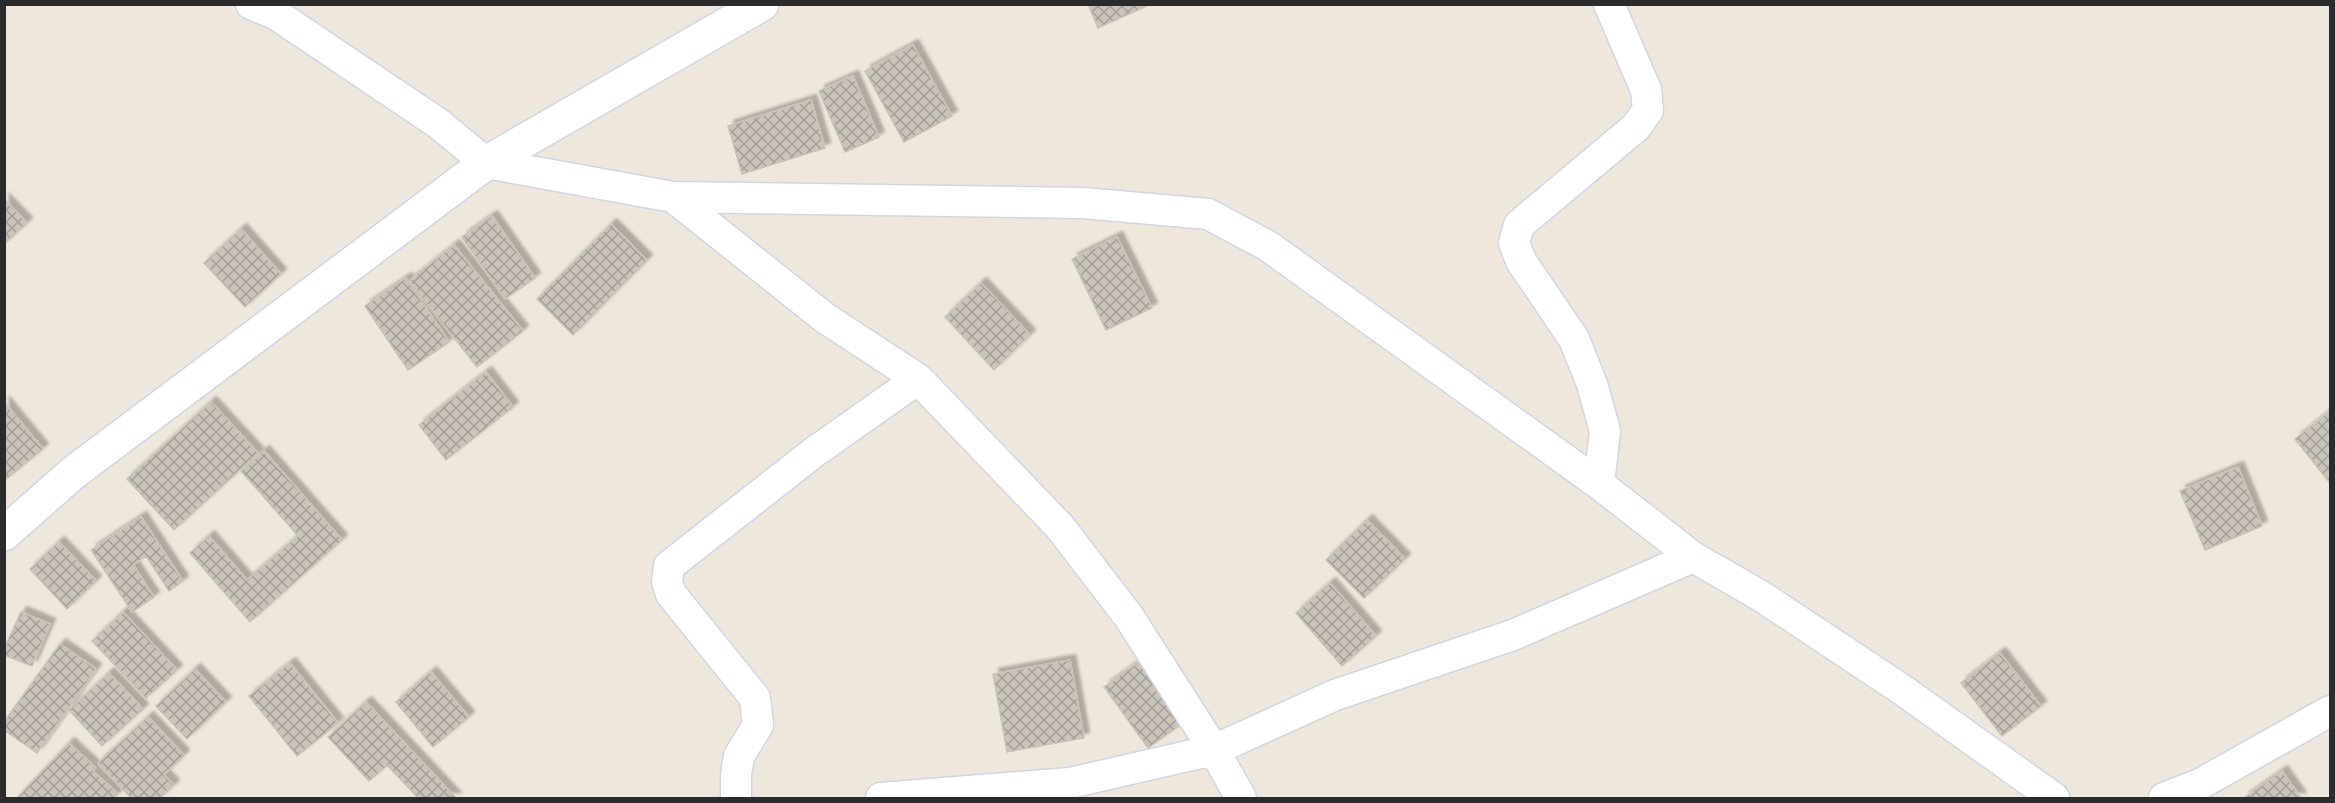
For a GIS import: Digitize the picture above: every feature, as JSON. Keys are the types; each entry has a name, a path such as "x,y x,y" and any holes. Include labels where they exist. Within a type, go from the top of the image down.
{"street":[{"path":"251,4 277,15 439,124 486,163 673,197 1083,202 1208,214 1268,246 1599,484 1693,556 1761,596 1904,691 2054,798"},
{"path":"4,534 73,473 486,163 762,4"},
{"path":"1599,484 1605,431 1592,384 1574,339 1521,261 1514,243 1519,225 1636,127 1648,110 1646,90 1609,4"},
{"path":"673,197 825,318 918,379 1059,527 1129,616 1214,750 1240,798"},
{"path":"736,798 739,756 758,725 755,698 671,594 667,582 669,566 813,453 918,379"},
{"path":"881,798 1070,783 1214,750 1335,695 1513,635 1693,556"},
{"path":"2164,798 2200,784 2331,711"}],"building":[{"path":"1088,4 1151,4 1098,28"},
{"path":"913,45 952,116 904,142 865,71"},
{"path":"853,76 879,137 845,152 819,91"},
{"path":"811,100 825,148 742,174 728,126"},
{"path":"4,199 27,223 4,244"},
{"path":"492,216 535,278 505,299 462,237"},
{"path":"611,224 647,260 573,335 537,299"},
{"path":"241,229 281,274 245,307 204,263"},
{"path":"1117,237 1152,308 1106,330 1072,259"},
{"path":"454,245 523,331 477,367 409,281"},
{"path":"406,278 449,342 408,370 365,306"},
{"path":"981,283 1030,335 994,370 945,317"},
{"path":"486,372 513,407 446,460 419,425"},
{"path":"4,402 43,449 5,480 4,479"},
{"path":"211,402 258,453 174,530 127,479"},
{"path":"2330,411 2330,483 2295,439"},
{"path":"264,451 342,540 250,622 190,553 209,536 247,580 298,536 241,471"},
{"path":"2238,467 2262,526 2205,550 2180,491"},
{"path":"141,517 183,581 169,591 146,556 133,565 154,597 132,612 91,550"},
{"path":"1367,520 1405,559 1364,598 1326,560"},
{"path":"59,542 96,581 67,609 30,569"},
{"path":"1330,583 1376,636 1342,666 1296,613"},
{"path":"21,612 50,624 32,666 4,655 4,649"},
{"path":"123,612 177,670 146,698 92,641"},
{"path":"60,644 96,669 37,753 4,730 4,722"},
{"path":"2000,653 2041,706 2002,736 1961,683"},
{"path":"1146,657 1190,718 1148,748 1104,687"},
{"path":"1070,660 1084,738 1007,752 993,674"},
{"path":"290,663 338,723 297,756 249,696"},
{"path":"195,669 226,702 187,739 156,706"},
{"path":"431,672 469,717 433,747 396,702"},
{"path":"109,673 143,709 102,746 69,710"},
{"path":"366,702 456,798 418,798 387,765 369,781 328,737"},
{"path":"148,717 184,755 164,775 174,785 160,798 131,798 98,763"},
{"path":"69,743 96,768 93,771 118,794 114,798 17,798"},
{"path":"2282,771 2301,798 2244,798"}]}
